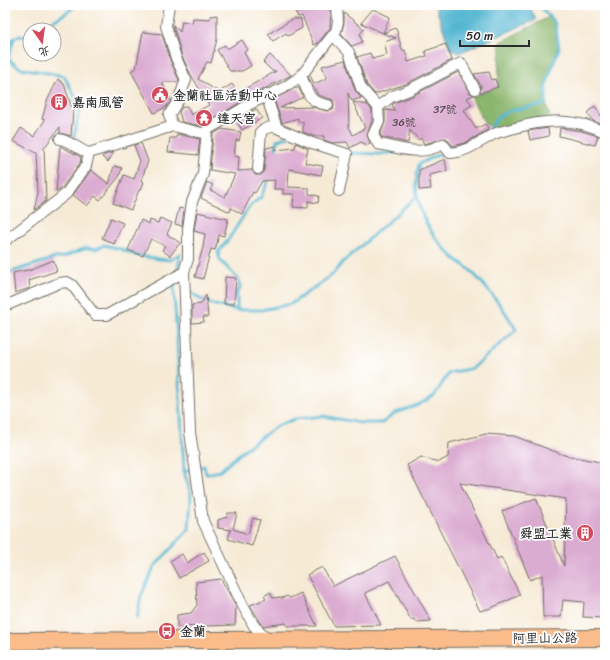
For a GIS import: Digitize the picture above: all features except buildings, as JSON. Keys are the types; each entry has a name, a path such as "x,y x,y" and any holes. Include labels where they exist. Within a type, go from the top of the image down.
{"main road":[{"name":"阿里山公路","path":"5,641 268,638 340,641 605,638"}],"street":[{"path":"169,5 166,26 176,58 186,80 178,101 169,115 173,126"},
{"path":"268,638 254,626 242,604 204,521 190,432 184,272 188,259 188,229 192,202 203,174 207,130 266,95 285,87 301,76 336,31 338,22 337,5"},
{"path":"333,35 349,52 361,88 378,107 379,122 373,135 378,144 408,151 428,150 443,144 450,153 461,152 495,133 536,122 556,120 575,122 605,132"},
{"path":"378,107 391,97 409,90 461,64 475,89"},
{"path":"301,76 312,101 328,105"},
{"path":"266,95 276,126"},
{"path":"60,139 70,141 83,151 89,152 173,126 206,134"},
{"path":"258,169 262,131 276,126 312,143 347,154 339,191"},
{"path":"5,241 66,194 86,166 89,152"},
{"path":"5,306 59,283 67,282 72,285 95,315 107,315 184,272"}],"green space":[{"path":"549,17 555,23 559,48 546,85 546,104 550,116 497,129 485,124 471,97 498,87 500,42"}],"water":[{"path":"435,5 529,5 536,20 459,53 450,49"}],"waterway":[{"path":"51,22 76,5"},
{"path":"492,132 490,128 499,116 509,111 546,104 546,85 559,48 555,23 539,5"},
{"path":"22,36 14,38 8,59 20,68 64,76 75,97 79,113 73,140 75,142"},
{"path":"5,48 13,39"},
{"path":"276,152 277,140 288,137"},
{"path":"348,153 380,154 396,152"},
{"path":"137,618 141,596 154,567 189,529 191,495 184,471 204,466 206,474 220,471 245,449 277,426 295,419 323,416 360,423 382,423 395,413 418,405 434,396 449,373 473,368 516,330 512,322 484,285 470,270 453,257 435,237 422,215 416,190 419,164 435,156 448,152"},
{"path":"237,310 237,292 240,288 239,280 220,260 218,252 228,240 250,206 261,197 270,177"},
{"path":"187,288 198,298 215,305 237,310 261,310 291,304 332,275 343,262 416,197"},
{"path":"5,274 55,258 63,257 86,248 96,249 104,245 121,249 135,255 159,259 170,260 180,254 177,274"},
{"path":"176,279 174,290 184,471"}],"place":[{"name":"金蘭社區活動中心","path":"160,95"},
{"name":"嘉南風管","path":"59,102"},
{"name":"達天宮","path":"204,118"},
{"name":"舜盟工業","path":"585,533"},
{"name":"金蘭","path":"167,631"}]}
